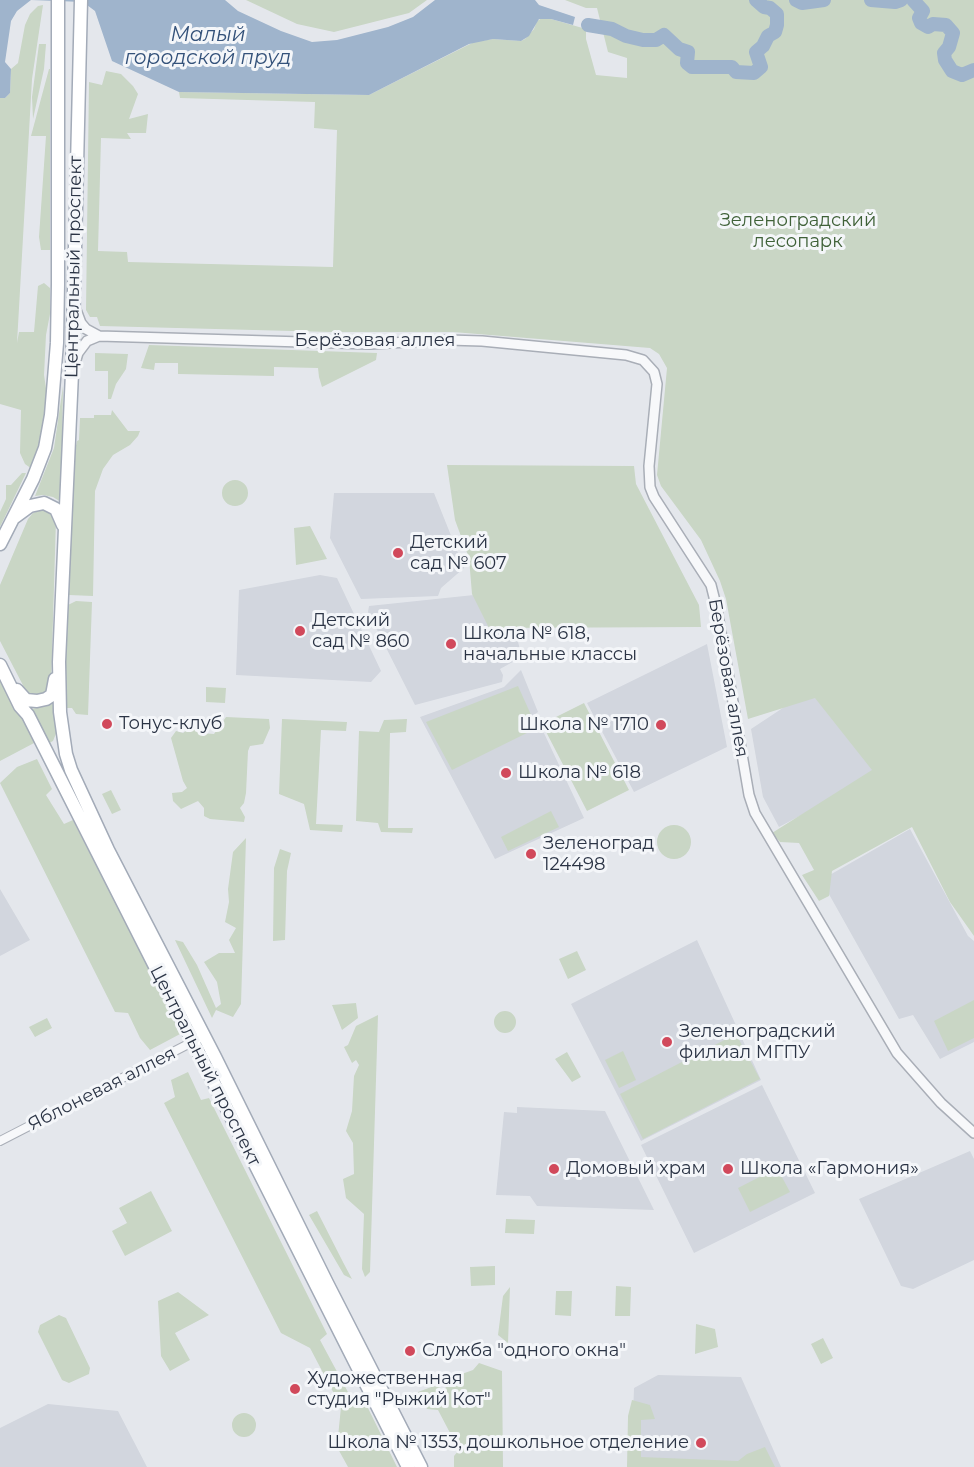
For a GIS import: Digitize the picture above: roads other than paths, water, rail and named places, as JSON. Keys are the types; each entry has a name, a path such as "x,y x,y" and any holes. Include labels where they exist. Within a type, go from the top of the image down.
{"main road":[{"name":"Центральный проспект","path":"0,544 33,479 45,448 51,415 57,344 58,0"},
{"name":"Центральный проспект","path":"81,0 72,373 59,662 62,726 66,754 70,770 165,972 408,1467"},
{"name":"Центральный проспект","path":"13,518 30,506 44,503 56,509 65,535"},
{"name":"Центральный проспект","path":"0,666 26,700 37,701 52,695 59,662"},
{"name":"Центральный проспект","path":"0,666 165,972"},
{"path":"45,749 56,741 62,726"},
{"name":"Центральный проспект","path":"246,1135 421,1467"}],"street":[{"path":"73,296 81,323 86,329 99,336"},
{"path":"72,373 82,347 87,341 99,336"},
{"name":"Берёзовая аллея","path":"99,336 370,344 448,340 482,341 626,355 644,360 650,365 657,384 649,466 650,487 654,497 711,585 749,795 755,813 897,1053 941,1103 974,1133"},
{"name":"Яблоневая аллея","path":"0,1141 198,1039"}],"water":[{"path":"0,0 31,0 17,11 11,21 5,62 11,69 10,93 5,98 0,98"},
{"name":"Малый городской пруд","path":"31,0 225,0 238,11 281,31 312,42 337,40 388,27 413,17 435,0 535,0 539,5 575,17 573,25 551,19 539,19 529,36 521,41 493,39 469,44 369,95 179,92 112,61 95,11 83,2"}],"waterway":[{"path":"588,25 612,29 626,36 643,40 656,40 664,35 679,49 688,52 687,63 692,67 732,67 736,72 754,73 761,67 756,52 763,46 768,36 775,32 777,25 777,14 756,0"},
{"path":"796,0 802,3 824,0"},
{"path":"871,0 895,2 901,0"},
{"path":"913,0 923,11 919,18 921,23 928,27 933,24 946,25 953,33 949,47 944,53 945,60 952,71 962,75 974,70"}],"place":[{"name":"Детский сад № 607","path":"398,553"},
{"name":"Детский сад № 860","path":"300,631"},
{"name":"Школа № 618, начальные классы","path":"451,644"},
{"name":"Тонус-клуб","path":"107,724"},
{"name":"Школа № 1710","path":"661,725"},
{"name":"Школа № 618","path":"506,773"},
{"name":"Зеленоград 124498","path":"531,854"},
{"name":"Зеленоградский филиал МГПУ","path":"667,1042"},
{"name":"Домовый храм","path":"554,1169"},
{"name":"Школа «Гармония»","path":"728,1169"},
{"name":"Служба \"одного окна\"","path":"410,1351"},
{"name":"Художественная студия \"Рыжий Кот\"","path":"295,1389"},
{"name":"Школа № 1353, дошкольное отделение","path":"701,1443"}],"park label":[{"name":"Зеленоградский лесопарк","path":"798,231"}]}
